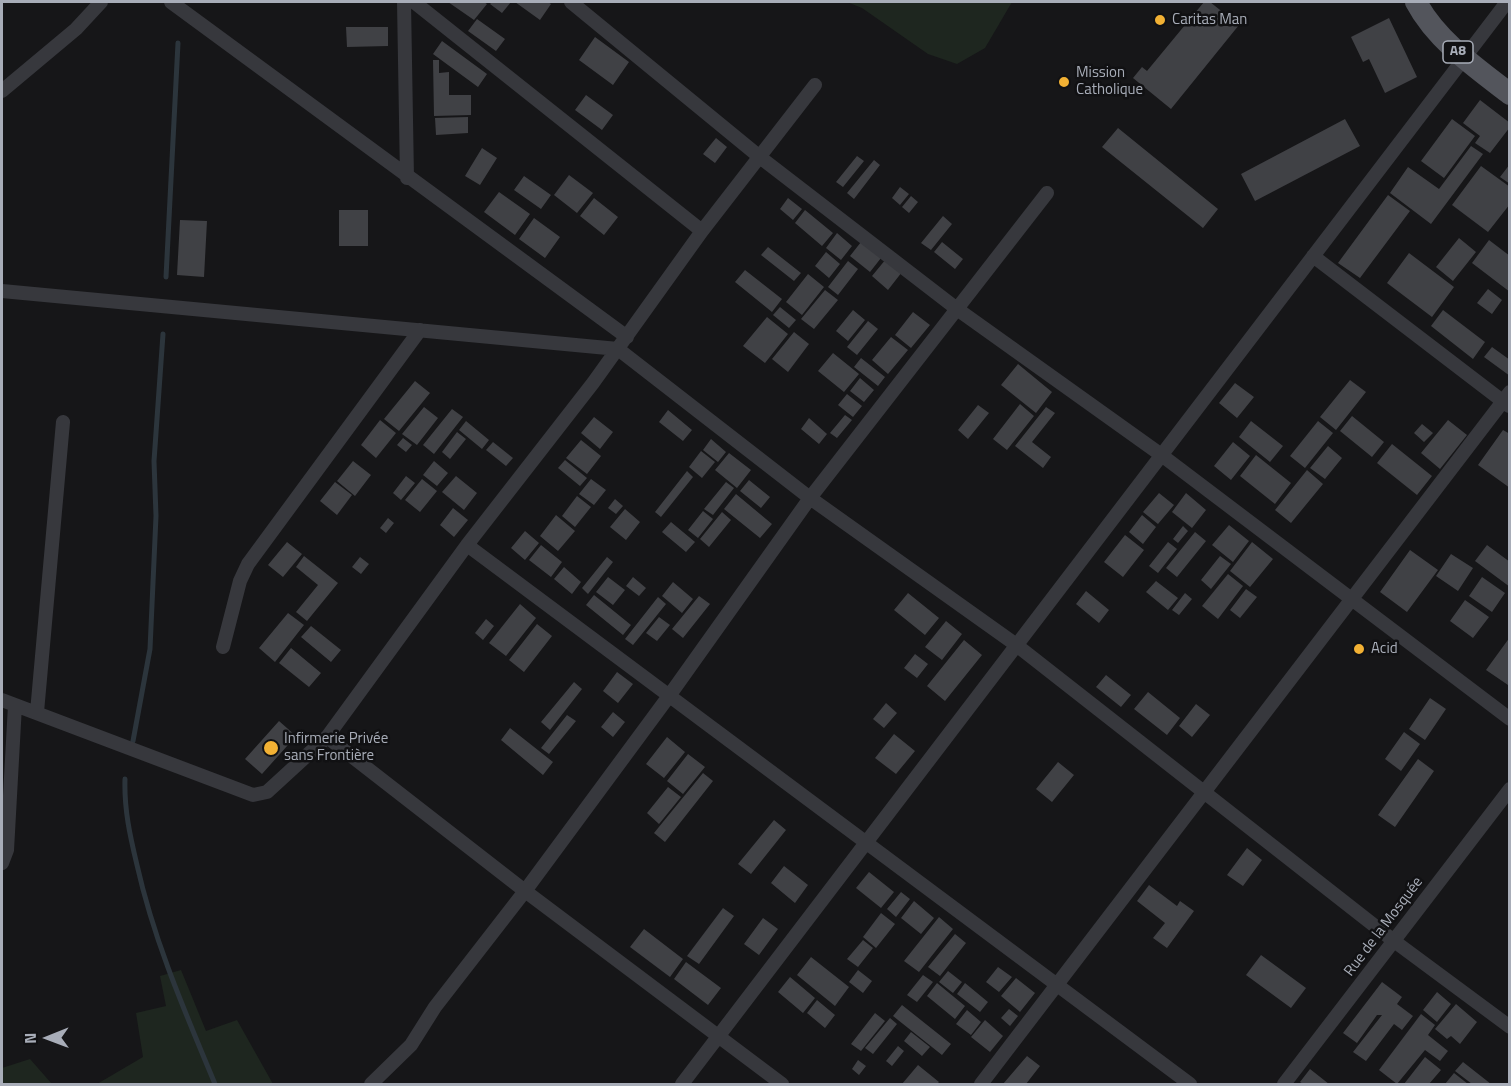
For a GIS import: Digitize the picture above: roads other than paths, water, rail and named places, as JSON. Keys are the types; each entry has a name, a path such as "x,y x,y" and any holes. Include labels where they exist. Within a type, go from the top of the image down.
{"main road":[{"name":"A8","path":"1416,2 1421,11 1463,58 1509,94"}],"street":[{"path":"2,91 76,29 101,2"},
{"path":"171,2 407,178 627,337"},
{"path":"405,2 407,178"},
{"path":"414,2 702,231"},
{"path":"571,2 761,158 957,309 1160,454 1509,719"},
{"path":"682,1084 1015,644 1507,2"},
{"path":"2,863 7,850 8,702 253,795 267,792 327,737 467,545 627,337 702,231 761,158 815,85"},
{"path":"371,1084 411,1045 435,1007 525,891 669,696 810,498 1047,193"},
{"path":"981,1084 1056,983 1507,400 1313,256"},
{"path":"2,291 618,349 810,498 1015,644 1394,941 1509,1028"},
{"path":"223,647 240,581 248,564 420,330"},
{"path":"37,712 63,422"},
{"path":"467,545 1190,1084"},
{"path":"327,737 525,891 782,1084"},
{"name":"Rue de la Mosquée","path":"1284,1084 1509,789"}],"waterway":[{"path":"166,277 178,43"},
{"path":"133,741 150,649 156,516 154,461 163,334"},
{"path":"125,779 125,801 130,833 152,921 171,976 215,1084"}],"place":[{"name":"Caritas Man","path":"1160,20"},
{"name":"Mission Catholique","path":"1064,82"},
{"name":"Acid","path":"1359,649"},
{"name":"Infirmerie Privée sans Frontière","path":"271,748"}]}
